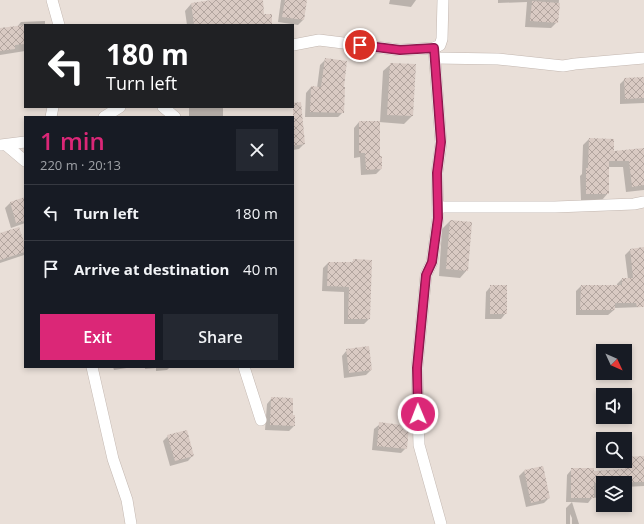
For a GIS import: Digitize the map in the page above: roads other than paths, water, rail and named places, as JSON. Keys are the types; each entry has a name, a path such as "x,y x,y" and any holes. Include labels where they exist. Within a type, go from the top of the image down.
{"street":[{"path":"52,0 59,24"},
{"path":"441,524 419,445 417,368 426,275 432,262 438,207 437,173 441,142 434,53 440,45 442,39 443,0"},
{"path":"294,45 319,40 400,50 563,66 644,58"},
{"path":"106,116 118,108"},
{"path":"164,108 174,116"},
{"path":"3,145 24,142"},
{"path":"3,145 24,160"},
{"path":"438,207 555,207 634,204 644,202"},
{"path":"92,368 113,459 127,500 131,524"},
{"path":"244,368 261,420"}]}
